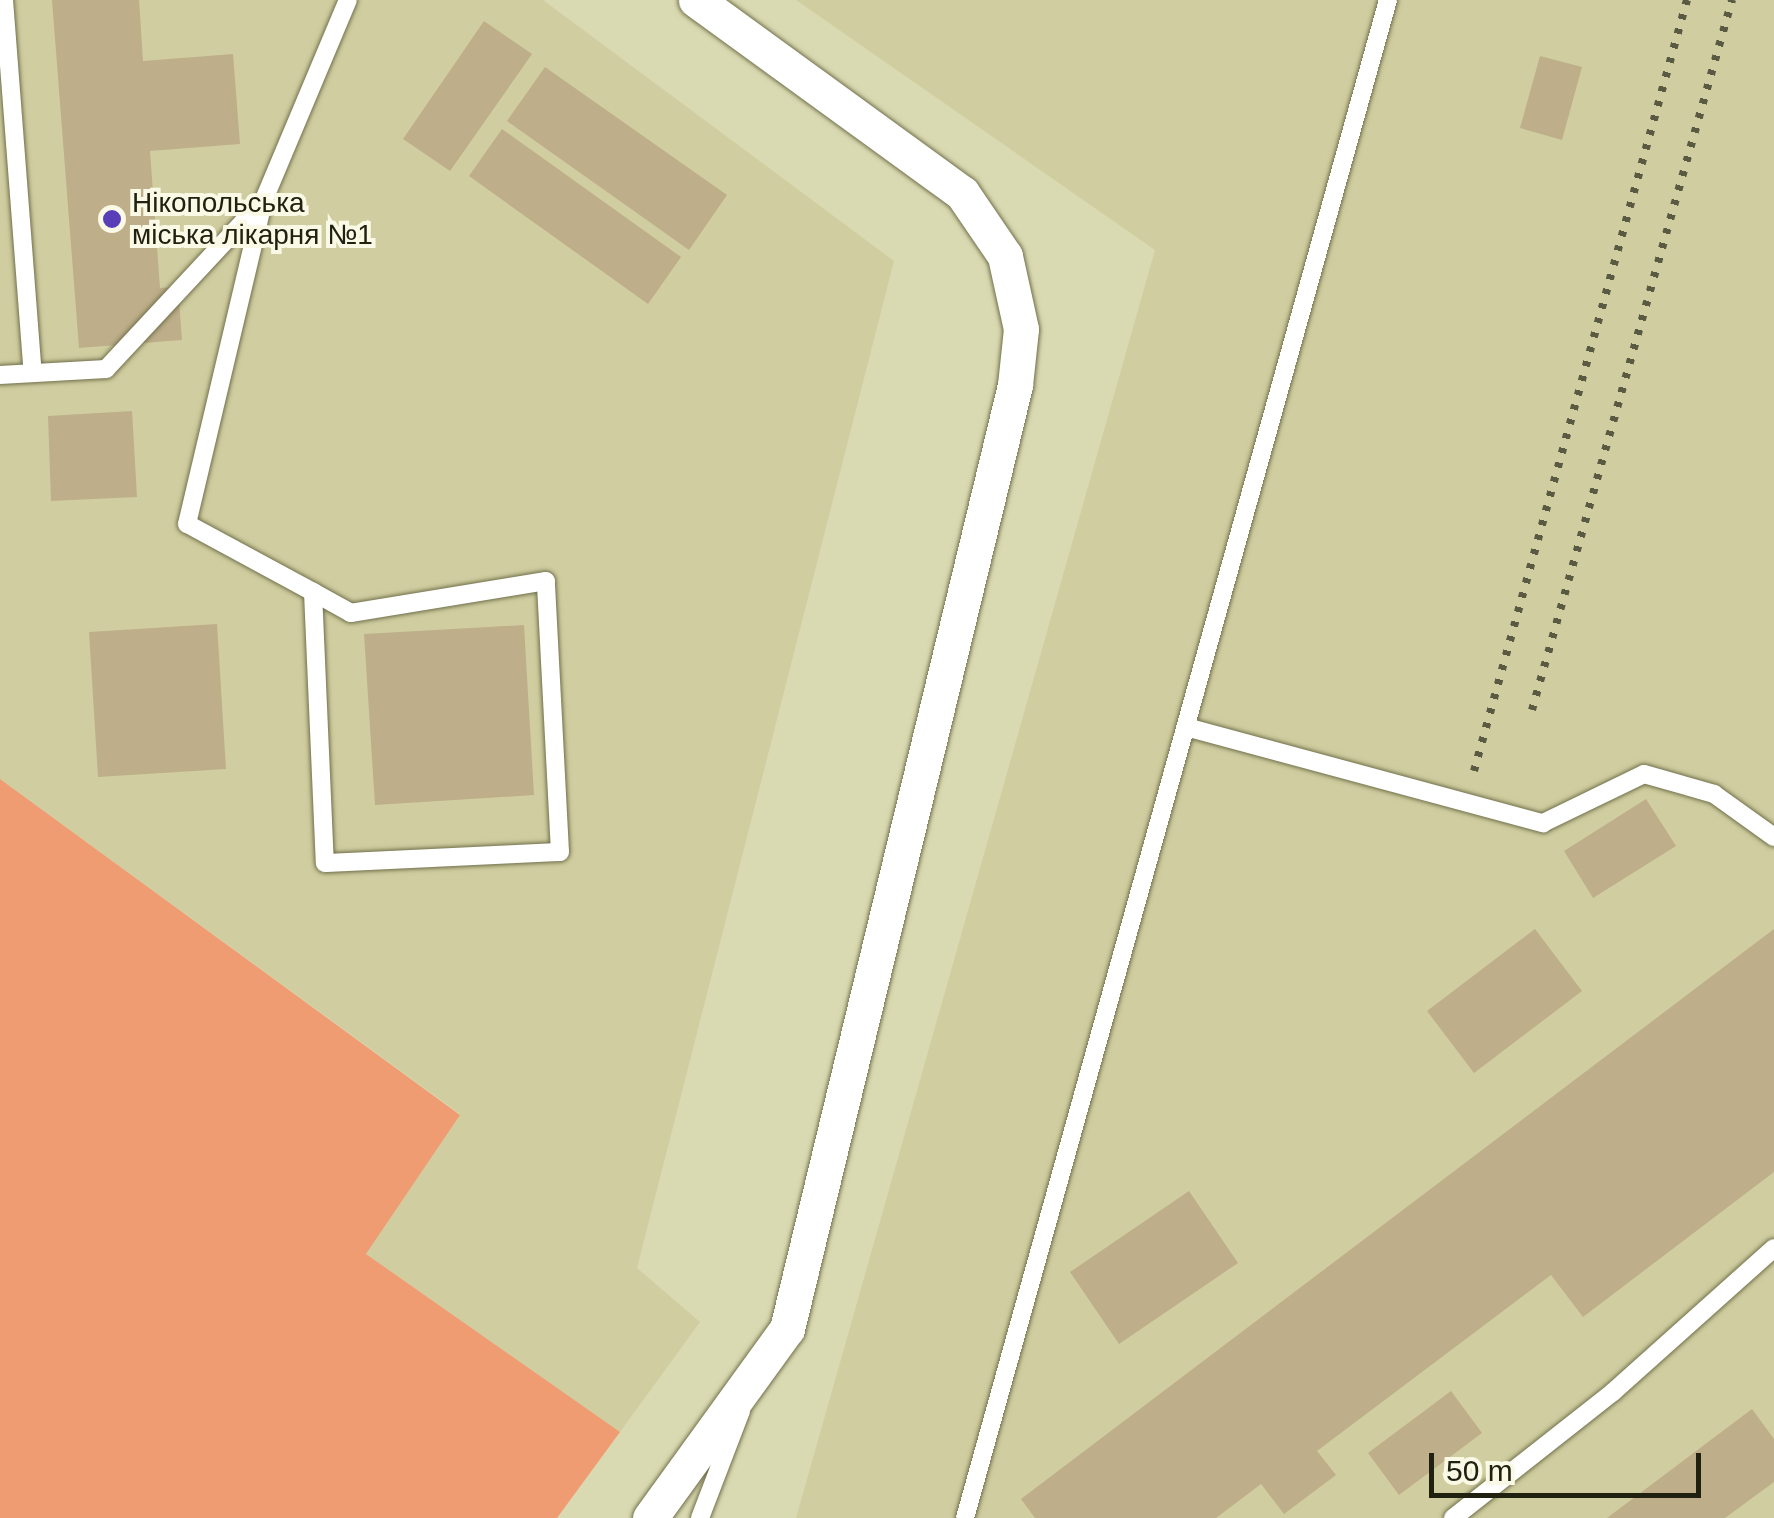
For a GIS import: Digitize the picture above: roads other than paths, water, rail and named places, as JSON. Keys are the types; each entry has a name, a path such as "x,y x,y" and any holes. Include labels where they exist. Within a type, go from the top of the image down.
{"street":[{"path":"650,1518 788,1329 1015,385 1021,329 1005,256 962,193 696,0"}],"lane":[{"path":"4,0 33,373"},
{"path":"313,592 325,863 560,852 546,581 351,612 187,524 262,202 348,0"},
{"path":"965,1518 1388,0"},
{"path":"0,375 106,369 262,202"},
{"path":"1186,726 1543,823 1644,774 1714,794 1774,837"},
{"path":"1453,1518 1613,1392 1774,1248"},
{"path":"700,1518 757,1371"}],"railway":[{"path":"1474,771 1687,0"},
{"path":"1532,710 1732,0"}],"place":[{"name":"Нікопольська міська лікарня №1","path":"112,219"}]}
